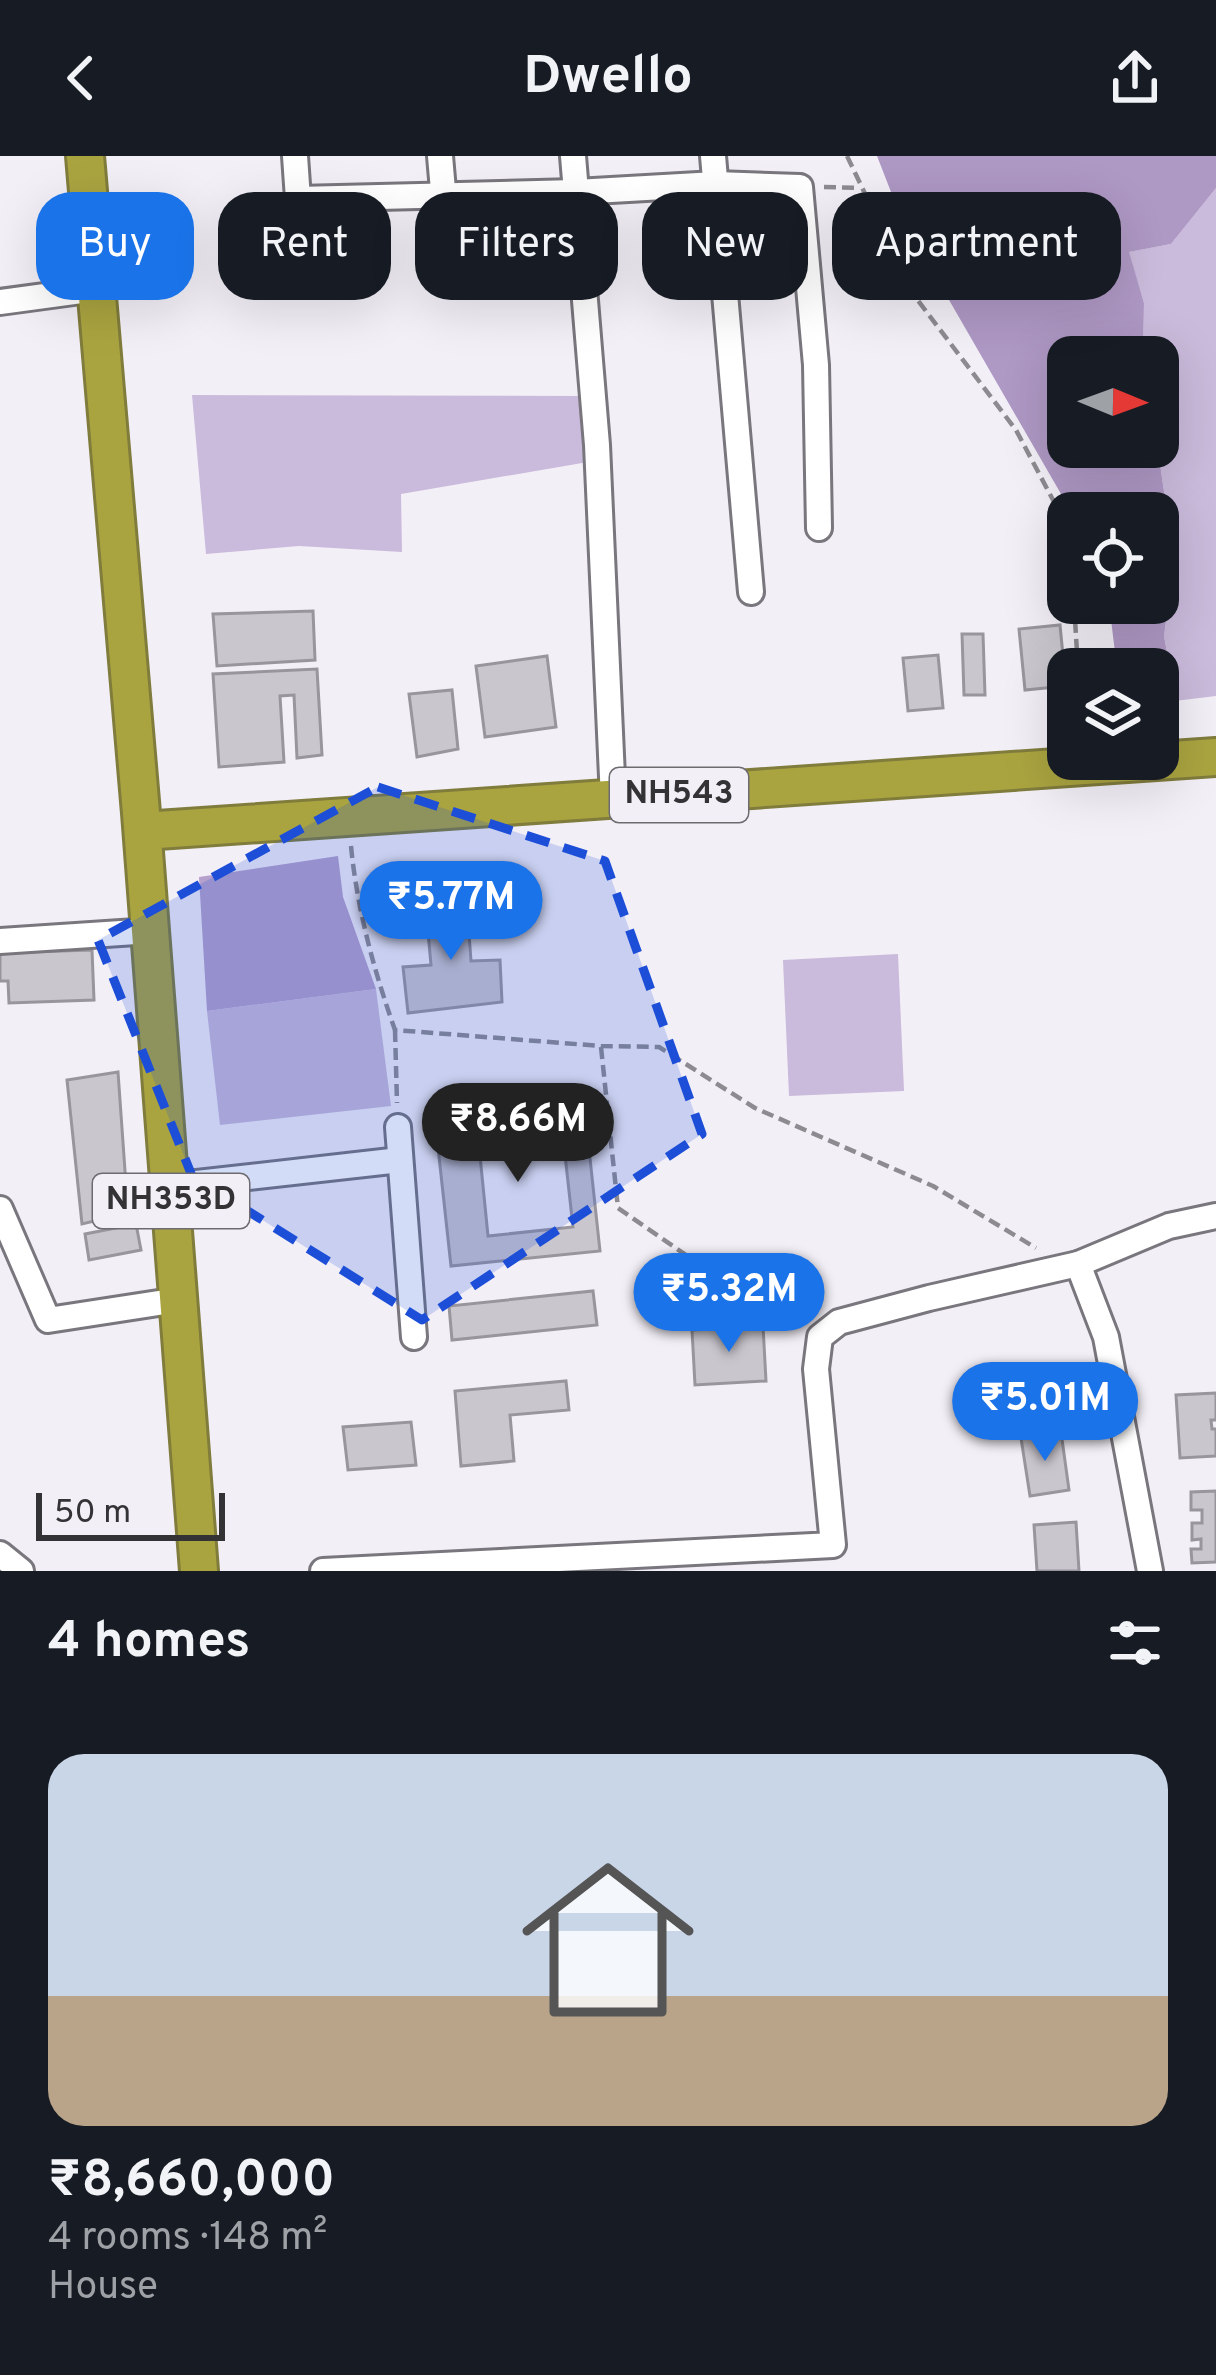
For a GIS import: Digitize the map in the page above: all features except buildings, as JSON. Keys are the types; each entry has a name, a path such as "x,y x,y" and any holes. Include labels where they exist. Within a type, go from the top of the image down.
{"highway":[{"name":"NH353D","path":"86,156 89,192"},
{"name":"NH353D","path":"97,300 199,1571"},
{"name":"NH543","path":"142,830 1216,757"}],"street":[{"path":"295,156 298,199 415,195"},
{"path":"440,156 443,192"},
{"path":"573,156 576,192 716,184 800,187 817,365 819,528"},
{"path":"713,156 751,592"},
{"path":"0,302 36,297"},
{"path":"585,300 597,445 613,799"},
{"path":"0,941 151,931"},
{"path":"398,1127 414,1337"},
{"path":"170,1186 400,1160"},
{"path":"0,1210 48,1320 178,1300"},
{"path":"323,1571 833,1545 816,1369 820,1337 839,1322 1072,1265 1169,1226 1216,1216"},
{"path":"1072,1265 1106,1337 1150,1571"},
{"path":"0,1554 21,1571"}],"path":[{"path":"847,156 914,294 1016,430 1049,492"},
{"path":"800,187 862,188"},
{"path":"349,817 356,890 395,1030 398,1127"},
{"path":"395,1030 659,1047 755,1108 933,1186 1072,1265"},
{"path":"601,1046 617,1208 748,1298 820,1337"}],"highlighted area":[{"path":"378,787 605,861 702,1134 422,1320 192,1176 98,940"}],"shaded area":[{"path":"877,156 1216,156 1216,188 1171,244 1129,252 1144,303 1143,336 1047,336 1047,468 1161,468 1164,492 1060,492 949,300 1121,300 1121,192 891,192"},
{"path":"1216,188 1216,696 1179,700 1179,648 1166,648 1164,636 1166,624 1179,624 1179,492 1164,492 1161,468 1179,468 1179,336 1143,336 1144,303 1128,252 1171,244"},
{"path":"192,395 587,396 588,462 401,494 402,552 299,546 206,554"},
{"path":"1112,624 1166,624 1166,648 1114,648"},
{"path":"338,856 343,897 376,989 207,1011 199,877"},
{"path":"898,954 904,1091 789,1096 783,960"},
{"path":"376,989 391,1106 220,1125 207,1011"}]}
